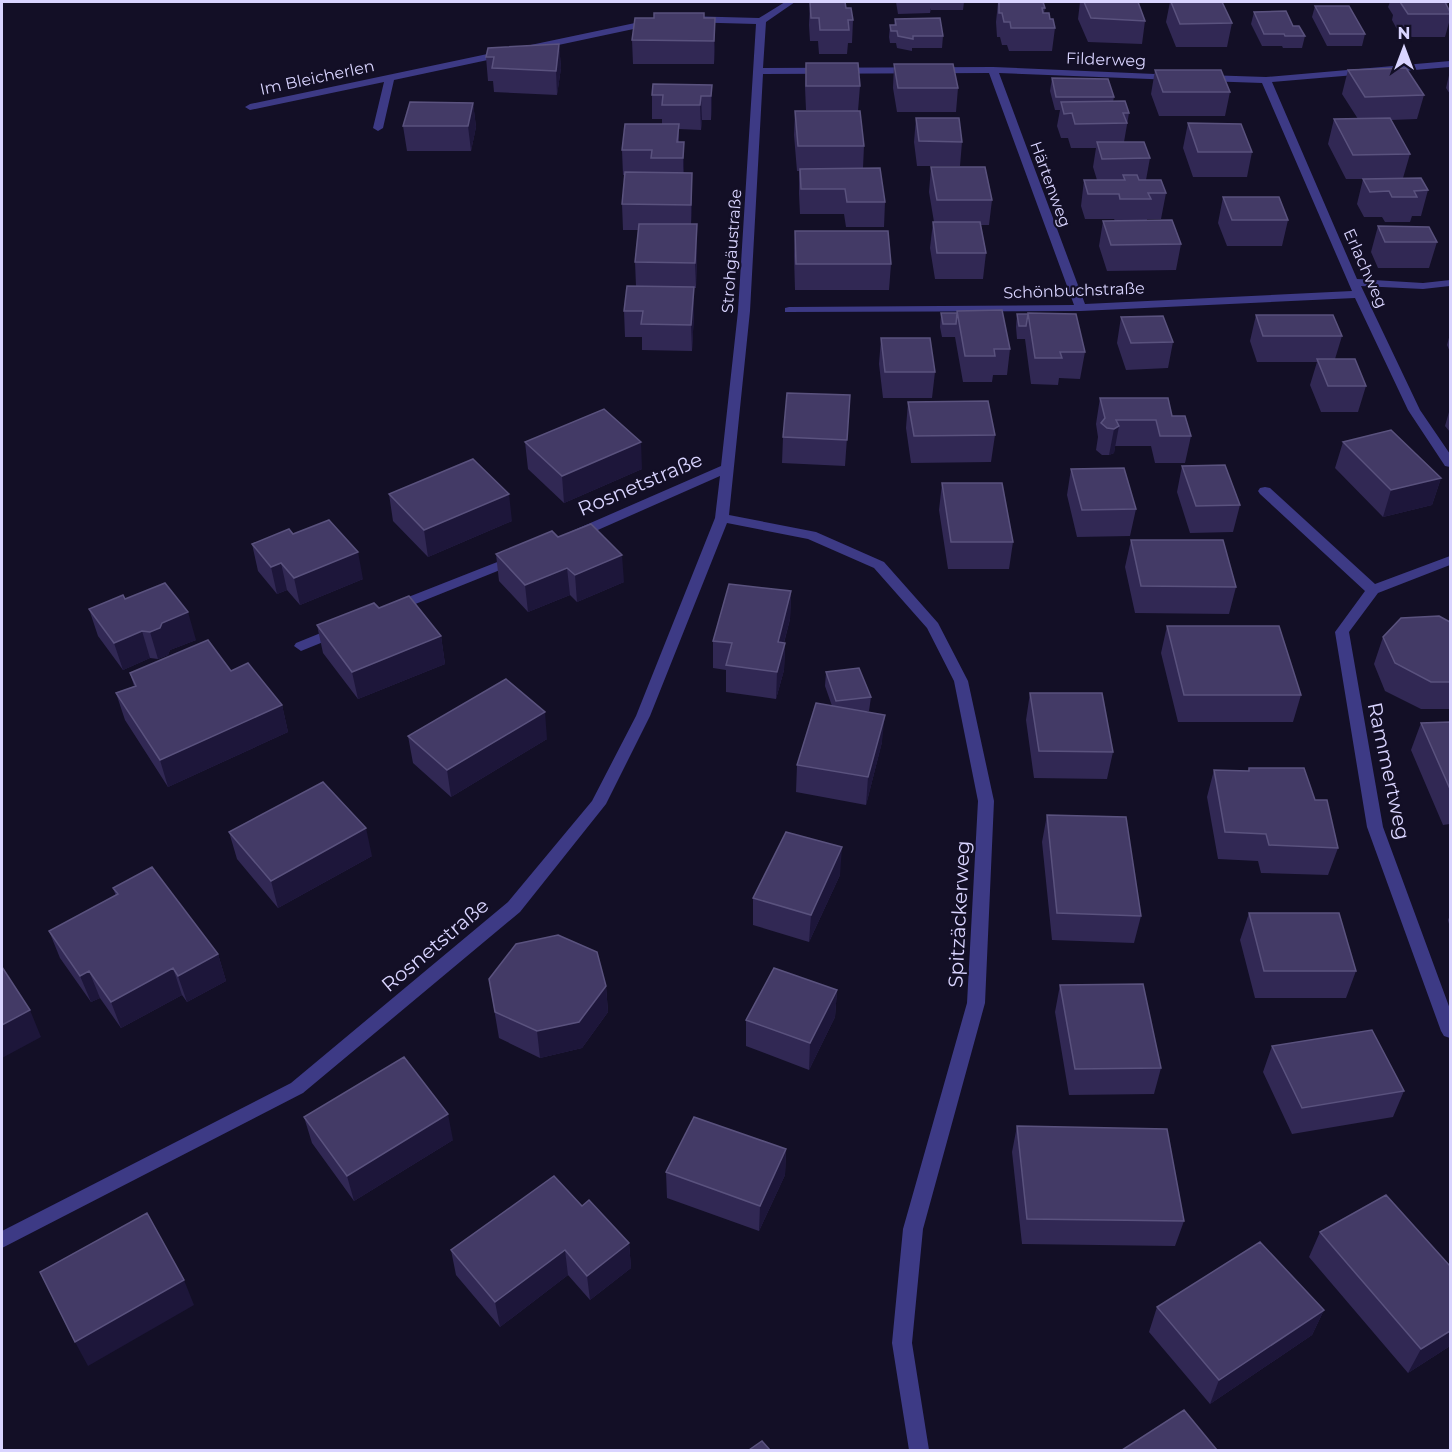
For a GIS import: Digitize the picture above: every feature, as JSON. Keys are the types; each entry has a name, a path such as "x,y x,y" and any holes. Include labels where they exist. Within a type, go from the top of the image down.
{"street":[{"path":"761,21 790,2"},
{"name":"Im Bleicherlen","path":"250,107 671,19 717,18 761,21"},
{"name":"Strohgäustraße","path":"722,518 744,311 761,21"},
{"path":"1195,77 1266,80 1450,64"},
{"name":"Filderweg","path":"759,71 993,70 1183,77"},
{"name":"Härtenweg","path":"993,70 1081,308"},
{"name":"Im Bleicherlen","path":"378,128 390,77"},
{"name":"Erlachweg","path":"1266,80 1353,282 1414,410 1450,463"},
{"path":"1353,282 1423,286 1450,284"},
{"name":"Schönbuchstraße","path":"789,310 1081,308 1359,294"},
{"name":"Rosnetstraße","path":"567,537 728,468"},
{"path":"1265,491 1373,590 1450,560"},
{"name":"Rosnetstraße","path":"2,1240 297,1088 514,907 598,804 643,716 722,518"},
{"name":"Spitzäckerweg","path":"722,518 811,535 879,565 933,626 961,681 986,801 976,1003 913,1229 902,1343 919,1450"},
{"path":"379,615 523,556"},
{"name":"Rammertweg","path":"1373,590 1342,632 1373,816 1450,1031"},
{"path":"301,646 356,624"}],"building":[{"path":"810,2 845,2 846,8 851,8 853,20 848,20 849,30 820,30 819,18 811,18"},
{"path":"999,2 1043,2 1045,8 1042,8 1043,13 1049,13 1055,28 1011,28 1010,22 1004,22 1002,13 999,13"},
{"path":"1084,2 1138,2 1145,21 1091,18"},
{"path":"1171,2 1222,2 1232,23 1180,24"},
{"path":"1400,2 1445,2 1450,14 1408,14"},
{"path":"1315,6 1349,6 1365,34 1330,34"},
{"path":"1286,11 1293,26 1299,26 1305,36 1264,34 1254,12"},
{"path":"654,13 704,13 704,18 715,18 714,41 632,40 635,18 654,18"},
{"path":"940,18 943,36 913,36 913,39 898,36 897,31 891,31 890,25 896,25 895,19"},
{"path":"559,44 556,71 492,68 494,57 486,57 488,48"},
{"path":"806,63 858,63 860,86 806,86"},
{"path":"894,64 953,64 958,88 898,88"},
{"path":"1406,68 1424,95 1365,97 1348,70"},
{"path":"1155,70 1221,70 1230,92 1163,92"},
{"path":"1052,78 1108,79 1114,97 1056,97"},
{"path":"653,84 712,85 711,96 701,96 700,105 662,105 663,95 652,95"},
{"path":"1125,101 1129,113 1123,113 1127,123 1075,124 1072,113 1064,114 1061,102"},
{"path":"410,102 473,103 468,126 403,126"},
{"path":"795,111 860,111 864,146 798,146"},
{"path":"916,118 959,118 962,142 919,141"},
{"path":"1390,118 1410,154 1353,155 1334,119"},
{"path":"1188,123 1241,124 1252,152 1198,152"},
{"path":"625,124 679,124 677,142 684,142 683,158 651,158 652,150 622,150"},
{"path":"1097,142 1144,142 1150,158 1102,159"},
{"path":"931,167 985,167 992,200 937,200"},
{"path":"880,168 885,202 847,202 845,189 801,189 800,169"},
{"path":"625,172 692,173 691,205 622,204"},
{"path":"1123,175 1137,175 1139,180 1161,180 1166,193 1148,193 1151,199 1120,199 1119,194 1088,194 1084,180 1125,180"},
{"path":"1421,178 1428,190 1414,191 1417,197 1392,197 1389,191 1370,192 1363,179"},
{"path":"1223,197 1279,197 1288,220 1232,220"},
{"path":"1172,220 1181,244 1111,245 1103,221"},
{"path":"933,222 980,222 986,253 937,253"},
{"path":"639,224 697,224 695,263 635,262"},
{"path":"1378,226 1429,227 1437,242 1385,242"},
{"path":"795,231 888,231 891,264 796,264"},
{"path":"627,286 694,287 691,325 641,324 643,311 624,311"},
{"path":"1002,310 1010,349 994,349 995,356 965,356 957,311"},
{"path":"941,313 957,313 956,324 943,324"},
{"path":"1028,313 1076,314 1085,352 1060,352 1062,358 1035,358"},
{"path":"1017,314 1028,314 1026,326 1019,326"},
{"path":"1256,315 1333,315 1342,336 1263,336"},
{"path":"1163,316 1173,342 1131,343 1121,317"},
{"path":"881,338 930,338 935,372 885,372"},
{"path":"1317,359 1355,359 1366,386 1328,386"},
{"path":"787,393 850,395 847,440 783,437"},
{"path":"1100,398 1168,398 1172,416 1185,416 1191,436 1160,436 1156,420 1116,420 1119,426 1114,429 1107,428 1101,423 1105,418"},
{"path":"988,401 995,435 914,436 908,402"},
{"path":"604,409 641,442 562,476 525,442"},
{"path":"1391,430 1441,478 1391,490 1343,442"},
{"path":"473,459 509,494 424,530 389,494"},
{"path":"1225,465 1240,505 1196,506 1182,466"},
{"path":"1124,468 1136,509 1082,510 1071,469"},
{"path":"942,483 1002,483 1013,542 951,542"},
{"path":"329,520 358,552 294,578 281,563 271,567 252,544 289,529 293,534"},
{"path":"591,524 622,555 575,575 567,568 525,585 496,554 552,531 558,537"},
{"path":"1131,540 1223,540 1236,587 1141,586"},
{"path":"165,583 188,612 162,623 160,628 150,632 142,631 114,643 89,609 123,595 125,599"},
{"path":"729,584 791,591 778,642 785,643 777,672 726,665 732,643 713,641"},
{"path":"409,596 441,636 352,672 317,625 374,603 379,608"},
{"path":"1439,616 1450,622 1450,682 1431,682 1395,663 1383,637 1401,618"},
{"path":"1167,626 1279,626 1301,695 1184,695"},
{"path":"208,640 231,671 248,663 282,705 160,760 116,693 136,686 130,673"},
{"path":"859,668 871,697 836,701 826,672"},
{"path":"506,679 545,712 447,770 408,736"},
{"path":"1030,693 1102,693 1113,752 1039,751"},
{"path":"816,703 885,715 868,777 797,765"},
{"path":"1450,722 1450,789 1421,723"},
{"path":"1249,768 1304,768 1315,800 1327,800 1338,848 1269,845 1266,834 1225,832 1214,770 1249,771"},
{"path":"323,782 366,828 271,881 229,832"},
{"path":"1047,815 1126,817 1141,916 1057,913"},
{"path":"786,832 842,847 811,915 753,898"},
{"path":"152,867 218,954 178,976 173,968 111,1002 89,971 80,976 49,931 118,894 113,888"},
{"path":"1249,913 1339,913 1356,971 1264,971"},
{"path":"558,935 597,952 606,986 579,1022 537,1031 495,1012 489,979 516,944"},
{"path":"2,967 30,1010 2,1025"},
{"path":"774,968 837,990 810,1043 746,1020"},
{"path":"1143,984 1161,1068 1075,1069 1060,985"},
{"path":"1372,1030 1404,1091 1302,1108 1272,1046"},
{"path":"404,1057 448,1114 347,1176 304,1117"},
{"path":"694,1117 786,1149 760,1206 666,1172"},
{"path":"1017,1126 1167,1129 1184,1221 1027,1219"},
{"path":"554,1176 582,1206 589,1200 629,1243 587,1276 565,1250 495,1302 451,1250"},
{"path":"1386,1195 1450,1266 1450,1331 1421,1349 1320,1232"},
{"path":"147,1213 184,1280 75,1342 40,1272"},
{"path":"1260,1242 1324,1310 1219,1380 1157,1307"},
{"path":"1184,1410 1217,1450 1122,1450"},
{"path":"762,1441 770,1450 749,1450"}]}
